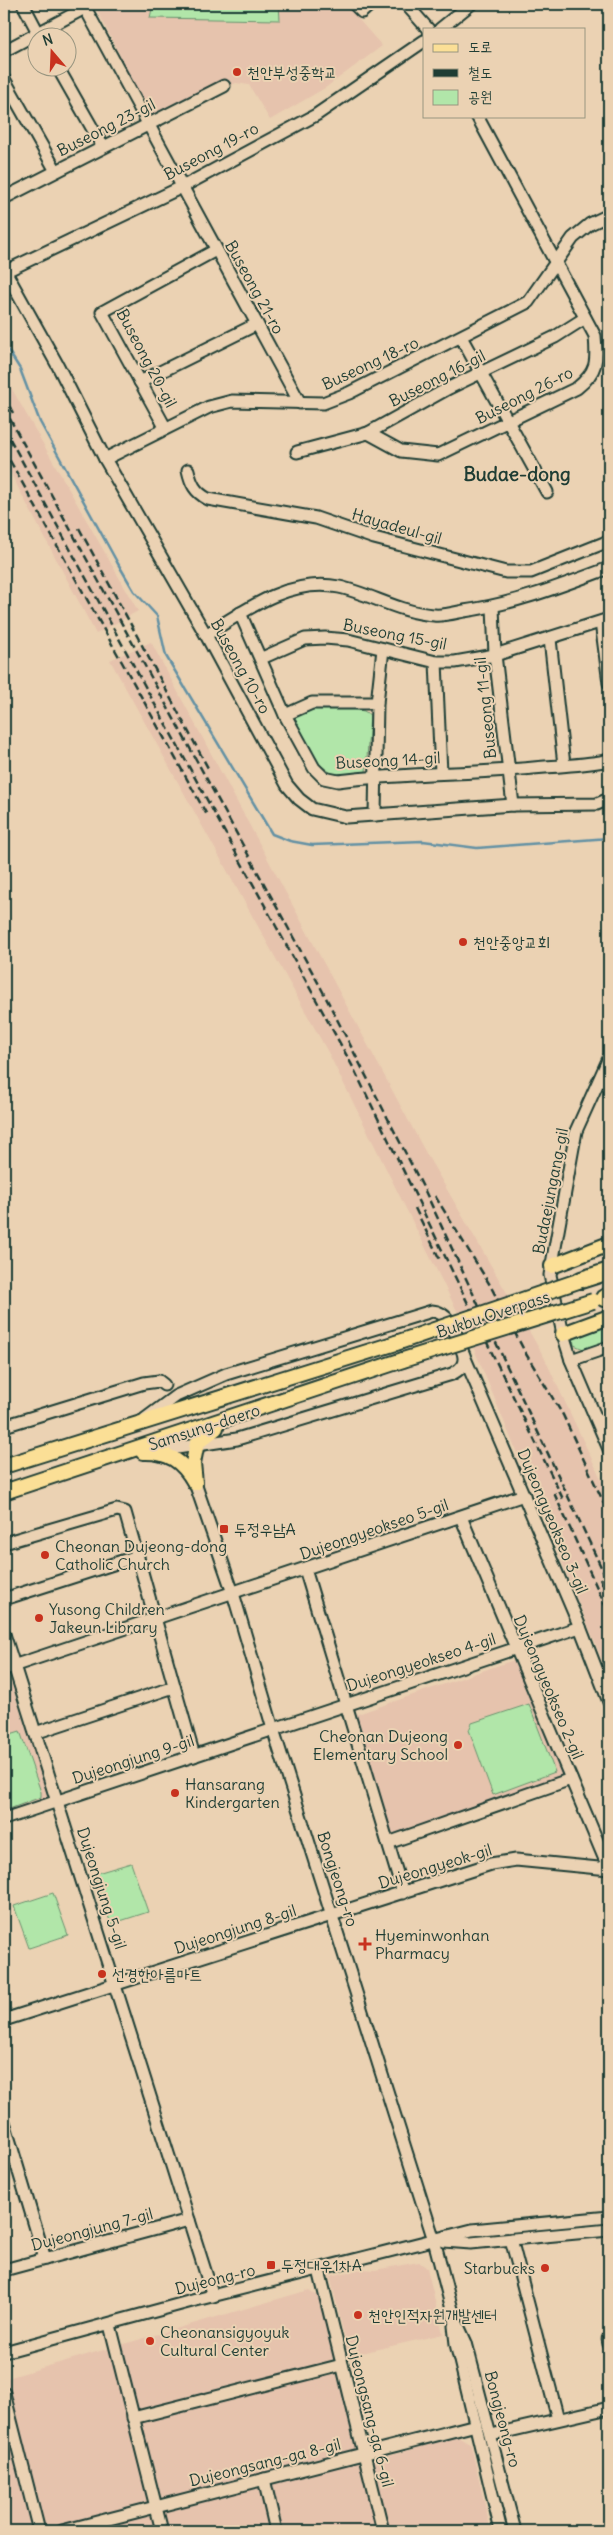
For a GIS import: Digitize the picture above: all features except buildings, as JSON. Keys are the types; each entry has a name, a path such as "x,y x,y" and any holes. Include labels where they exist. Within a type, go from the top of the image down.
{"highway":[{"path":"581,1280 609,1271"}],"main road":[{"path":"551,1271 609,1244"},
{"name":"Bukbu Overpass","path":"396,1343 581,1280 609,1264"},
{"name":"Bukbu Overpass","path":"403,1360 604,1298"},
{"path":"563,1334 609,1317"},
{"name":"Samsung-daero","path":"4,1466 396,1343"},
{"name":"Samsung-daero","path":"4,1492 230,1419 403,1360"},
{"path":"195,1483 194,1462 197,1443 230,1419"},
{"path":"127,1453 157,1451 170,1455 181,1463 195,1483"}],"street":[{"path":"23,4 36,28"},
{"path":"354,4 362,12 372,4"},
{"path":"406,4 427,28"},
{"path":"441,28 471,4"},
{"path":"51,28 84,6"},
{"name":"Buseong 21-ro","path":"84,6 300,403"},
{"path":"4,51 28,40"},
{"name":"Buseong 19-ro","path":"4,271 182,187 316,115 366,83 423,42"},
{"path":"64,78 103,147"},
{"path":"4,79 56,171"},
{"name":"Buseong 23-gil","path":"7,196 224,86"},
{"name":"Buseong 26-ro","path":"368,433 401,451 438,455 577,388 590,378 596,363 594,336 478,118"},
{"path":"4,184 7,196"},
{"name":"Buseong 18-ro","path":"105,459 165,427 209,407 232,401 323,403 349,393 528,302 557,264 573,238 590,224 609,215"},
{"name":"Buseong 20-gil","path":"165,427 102,312 216,250"},
{"name":"Buseong 10-ro","path":"4,271 58,366 105,459 206,635 287,785 299,799 312,808 346,817 513,805 597,804 609,799"},
{"name":"Buseong 16-gil","path":"297,452 368,433 480,373 556,337 585,318"},
{"path":"140,382 257,324"},
{"path":"461,337 547,492"},
{"name":"Hayadeul-gil","path":"188,470 191,482 198,494 208,499 316,518 374,538 506,572 531,572 609,541"},
{"path":"206,635 240,613 276,594 310,586 338,587 408,610 434,615 493,607 529,598 609,568"},
{"name":"Buseong 11-gil","path":"493,607 495,655 513,805"},
{"name":"Buseong 14-gil","path":"240,613 262,658 285,715 314,768 324,778 338,781 441,773 508,771 586,765 609,760"},
{"path":"605,620 609,683"},
{"name":"Buseong 15-gil","path":"262,658 306,639 348,640 436,662 456,662 495,655 605,620"},
{"path":"550,639 564,766"},
{"path":"375,815 377,703 383,649"},
{"path":"436,662 441,773"},
{"path":"285,715 305,704 321,702 377,703"},
{"name":"Budaejungang-gil","path":"551,1271 576,1131 609,1058"},
{"path":"551,1271 563,1334 571,1360 609,1449"},
{"name":"Dujeongyeokseo 3-gil","path":"140,1424 176,1396 226,1374 432,1311 441,1312 447,1317 464,1355 580,1627 609,1702"},
{"path":"571,1360 609,1347"},
{"path":"452,1374 461,1369 465,1362 464,1355"},
{"path":"157,1451 197,1443 237,1439 452,1374 464,1373 475,1381"},
{"path":"4,1426 144,1383 159,1381 164,1385"},
{"name":"Bongjeong-ro","path":"195,1483 233,1593 273,1729 434,2240 454,2316 466,2343 515,2531"},
{"name":"Dujeongyeokseo 5-gil","path":"9,1668 524,1495"},
{"path":"4,1543 117,1510 125,1512 194,1756"},
{"name":"Dujeongyeokseo 2-gil","path":"461,1517 609,1869"},
{"path":"4,1599 138,1556"},
{"path":"304,1569 403,1893"},
{"name":"Dujeongyeokseo 4-gil","path":"273,1729 580,1627"},
{"name":"Dujeongjung 5-gil","path":"4,1634 9,1668 35,1733 213,2296"},
{"path":"35,1733 174,1687"},
{"name":"Dujeongjung 9-gil","path":"4,1819 273,1729"},
{"path":"388,1844 571,1779"},
{"name":"Dujeongyeok-gil","path":"332,1914 491,1864 516,1860 609,1869"},
{"name":"Dujeongjung 8-gil","path":"4,2020 332,1914"},
{"path":"4,2122 45,2259"},
{"name":"Dujeong-ro","path":"4,2352 472,2230 609,2216"},
{"name":"Dujeongjung 7-gil","path":"4,2270 189,2220"},
{"name":"Dujeong-ro","path":"434,2240 471,2243 609,2230"},
{"path":"511,2239 558,2420"},
{"name":"Dujeongsang-ga 6-gil","path":"319,2270 383,2531"},
{"name":"Bongjeong-ro","path":"454,2316 456,2344 501,2531"},
{"path":"110,2324 162,2531"},
{"path":"133,2418 342,2365"},
{"path":"4,2392 39,2531"},
{"path":"491,2434 609,2408"},
{"name":"Dujeongsang-ga 8-gil","path":"62,2531 476,2424"},
{"path":"264,2479 276,2531"}],"shaded area":[{"name":"천안부성중학교","path":"94,4 345,4 382,46 325,88 270,120 249,85 236,83 161,119 151,117"},
{"path":"4,375 138,611 96,634 4,461"},
{"path":"151,642 427,1155 544,1357 609,1496 609,1676 465,1327 329,1054 110,660"},
{"name":"Cheonan Dujeong Elementary School","path":"514,1660 563,1775 392,1836 355,1715"},
{"path":"11,1682 50,1804 4,1819 4,1684"},
{"path":"419,2262 427,2268 443,2334 349,2356 330,2276 362,2269 375,2270"},
{"path":"309,2290 321,2298 362,2463 458,2437 471,2445 491,2531 4,2531 4,2379"}],"green space":[{"path":"153,4 279,4 280,20 150,18"},
{"path":"340,707 364,711 370,715 366,772 360,775 331,773 314,760 293,719 302,710 307,708"},
{"path":"609,1325 609,1343 586,1350 574,1345 573,1337"},
{"path":"529,1704 555,1772 493,1795 469,1730 472,1723"},
{"path":"20,1731 41,1792 41,1797 4,1811 4,1736"},
{"path":"131,1863 148,1912 111,1924 94,1874"},
{"path":"53,1893 68,1935 29,1948 14,1906"}],"waterway":[{"path":"4,344 20,369 40,422 117,562 134,591 157,616 166,656 272,834 290,841 312,845 423,841 477,848 609,838"}],"railway":[{"path":"4,396 13,413"},
{"path":"4,408 321,988 425,1191 609,1584"},
{"path":"4,428 354,1069 563,1499"},
{"path":"4,450 207,815"},
{"path":"79,528 208,768"},
{"path":"435,1196 490,1285 526,1354 563,1415 609,1514"},
{"path":"415,1208 441,1262"},
{"path":"554,1493 609,1614"},
{"path":"600,1578 609,1599"}],"place":[{"name":"천안부성중학교","path":"237,72"},
{"name":"천안중앙교회","path":"463,942"},
{"name":"두정우남A","path":"224,1529"},
{"name":"Cheonan Dujeong-dong Catholic Church","path":"45,1555"},
{"name":"Yusong Children Jakeun Library","path":"39,1618"},
{"name":"Cheonan Dujeong Elementary School","path":"458,1745"},
{"name":"Hansarang Kindergarten","path":"175,1793"},
{"name":"Hyeminwonhan Pharmacy","path":"365,1944"},
{"name":"선경한아름마트","path":"102,1974"},
{"name":"두정대우1차A","path":"271,2265"},
{"name":"Starbucks","path":"545,2268"},
{"name":"천안인적자원개발센터","path":"358,2315"},
{"name":"Cheonansigyoyuk Cultural Center","path":"150,2341"}],"district":[{"name":"Budae-dong","path":"517,474"}]}
